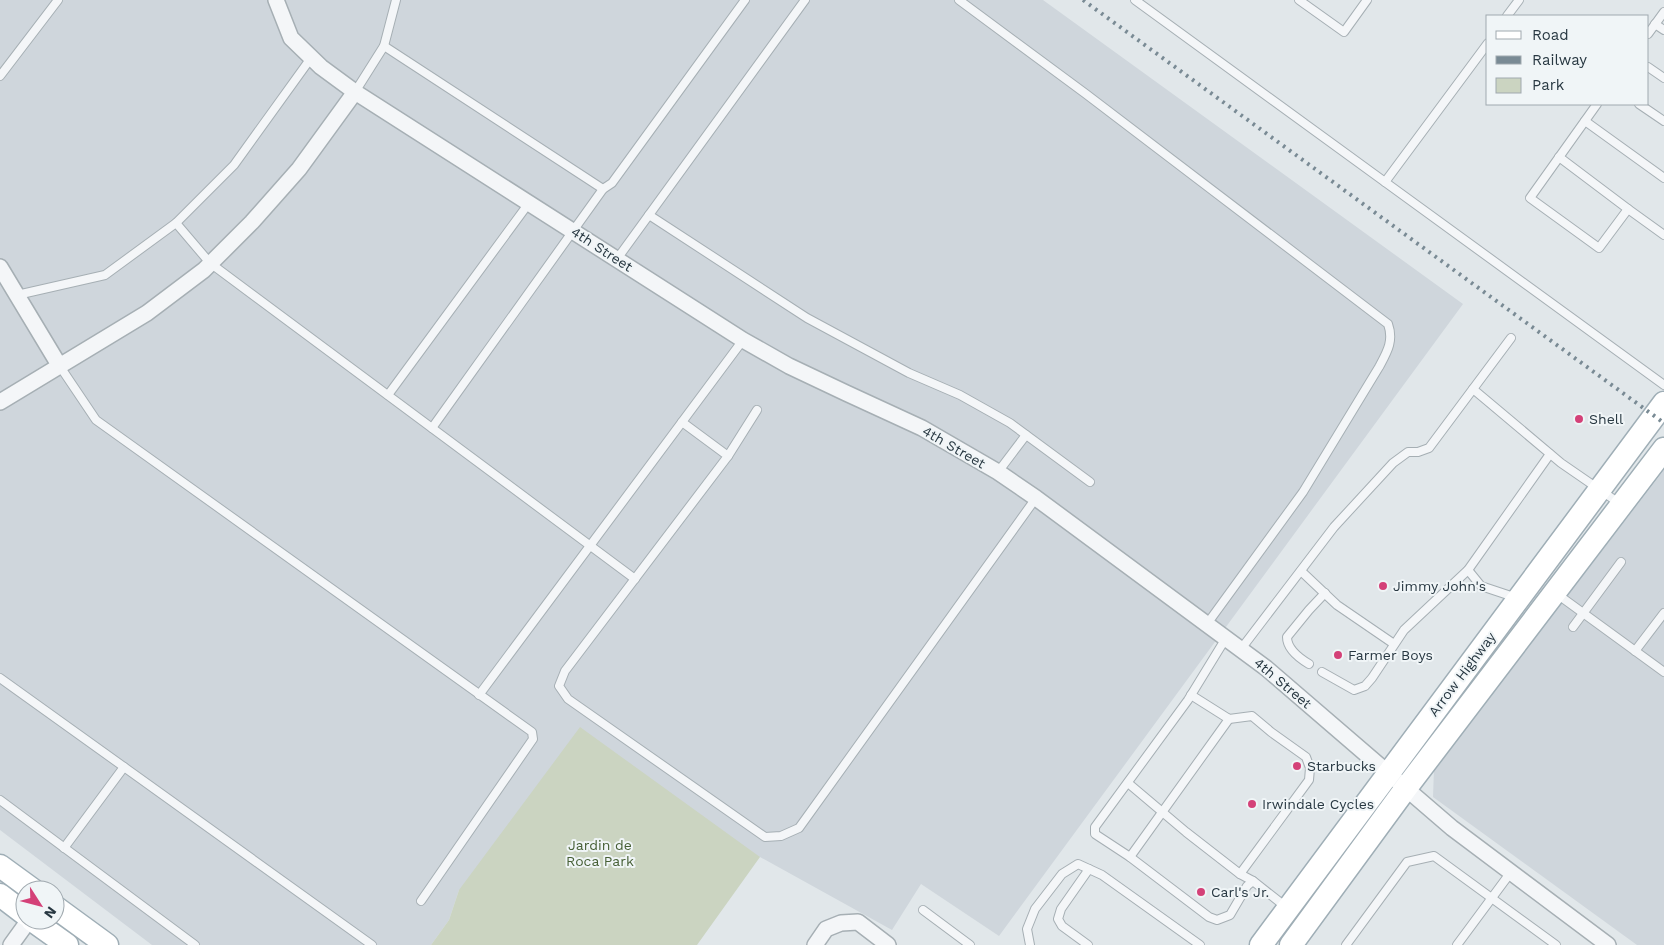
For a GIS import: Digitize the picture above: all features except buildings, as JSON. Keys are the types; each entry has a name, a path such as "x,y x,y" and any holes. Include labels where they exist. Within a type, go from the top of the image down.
{"main road":[{"name":"Arrow Highway","path":"1261,945 1664,403"},
{"name":"Arrow Highway","path":"1291,945 1406,788 1663,452"},
{"path":"0,866 19,880"},
{"path":"0,895 15,906"},
{"path":"65,914 107,945"},
{"path":"45,930 67,945"}],"street":[{"name":"4th Street","path":"276,0 291,38 311,58 355,92 743,340 838,390 922,428 998,472 1036,498 1266,668 1452,828 1608,945"},
{"path":"0,402 147,313 210,264 252,222 299,169 355,92"},
{"path":"0,267 59,365"},
{"path":"815,945 826,929 840,923 858,922 888,945"},
{"path":"11,945 23,930"}],"lane":[{"path":"0,76 58,0"},
{"path":"355,92 384,46 396,0"},
{"path":"432,428 603,189 612,183 745,0"},
{"path":"617,259 805,0"},
{"path":"959,0 1094,100 1388,324 1392,334 1390,347 1379,367 1303,492 1207,624"},
{"path":"1136,0 1664,385"},
{"path":"1299,0 1344,32 1367,0"},
{"path":"1508,15 1519,0"},
{"path":"1649,33 1664,12"},
{"path":"1655,24 1664,30"},
{"path":"384,46 603,189"},
{"path":"1385,182 1486,46"},
{"path":"17,295 105,275 176,223 234,165 311,58"},
{"path":"1649,68 1664,78"},
{"path":"1597,105 1530,198 1600,248 1628,209"},
{"path":"1640,105 1664,121"},
{"path":"1585,121 1664,178"},
{"path":"1559,157 1664,234"},
{"path":"388,395 529,203"},
{"path":"649,215 807,318 909,373 960,394 1010,423 1090,482"},
{"path":"176,223 210,264 635,579"},
{"path":"1241,649 1334,527 1393,463 1408,452 1418,452 1429,448 1511,338"},
{"path":"479,696 743,340"},
{"path":"59,365 96,420 479,696 532,732 533,739 421,901"},
{"path":"1473,388 1550,454 1621,505"},
{"path":"757,410 728,456 565,671 559,686 568,699 765,837 781,836 799,828 1036,498"},
{"path":"682,422 728,456"},
{"path":"998,472 1026,435"},
{"path":"1322,672 1354,690 1365,686 1404,630 1468,570 1550,454"},
{"path":"1573,627 1621,562"},
{"path":"1468,570 1481,586 1518,599"},
{"path":"1301,571 1337,605 1394,644"},
{"path":"1309,664 1300,658 1287,644 1287,637 1325,593"},
{"path":"1555,593 1664,672"},
{"path":"1635,651 1664,614"},
{"path":"1226,638 1191,695 1095,827 1095,834 1130,857 1209,917 1217,920 1230,915 1247,886 1253,881"},
{"path":"0,678 372,945"},
{"path":"1191,695 1229,719 1252,716 1270,732 1306,757 1310,768 1309,780 1240,874"},
{"path":"1130,857 1229,719"},
{"path":"64,848 124,767"},
{"path":"1128,783 1240,874 1253,881 1288,908"},
{"path":"0,800 195,945"},
{"path":"1346,945 1407,862 1434,856 1556,945"},
{"path":"1030,945 1027,929 1035,909 1062,874 1078,864 1102,875 1200,945"},
{"path":"1088,945 1062,926 1058,919 1060,909 1089,869"},
{"path":"1457,945 1511,872"},
{"path":"923,910 970,945"}],"shaded area":[{"path":"0,0 1043,0 1463,304 999,936 921,884 892,930 760,857 459,890 449,920 431,945 152,945 0,830"},
{"path":"1664,470 1664,945 1637,945 1433,797 1434,769"}],"green space":[{"name":"Jardin de Roca Park","path":"580,727 760,857 697,945 431,945 449,920 459,890"}],"railway":[{"path":"1083,0 1664,423"}],"place":[{"name":"Shell","path":"1579,419"},
{"name":"Jimmy John's","path":"1383,586"},
{"name":"Farmer Boys","path":"1338,655"},
{"name":"Starbucks","path":"1297,766"},
{"name":"Irwindale Cycles","path":"1252,804"},
{"name":"Carl's Jr.","path":"1201,892"}]}
